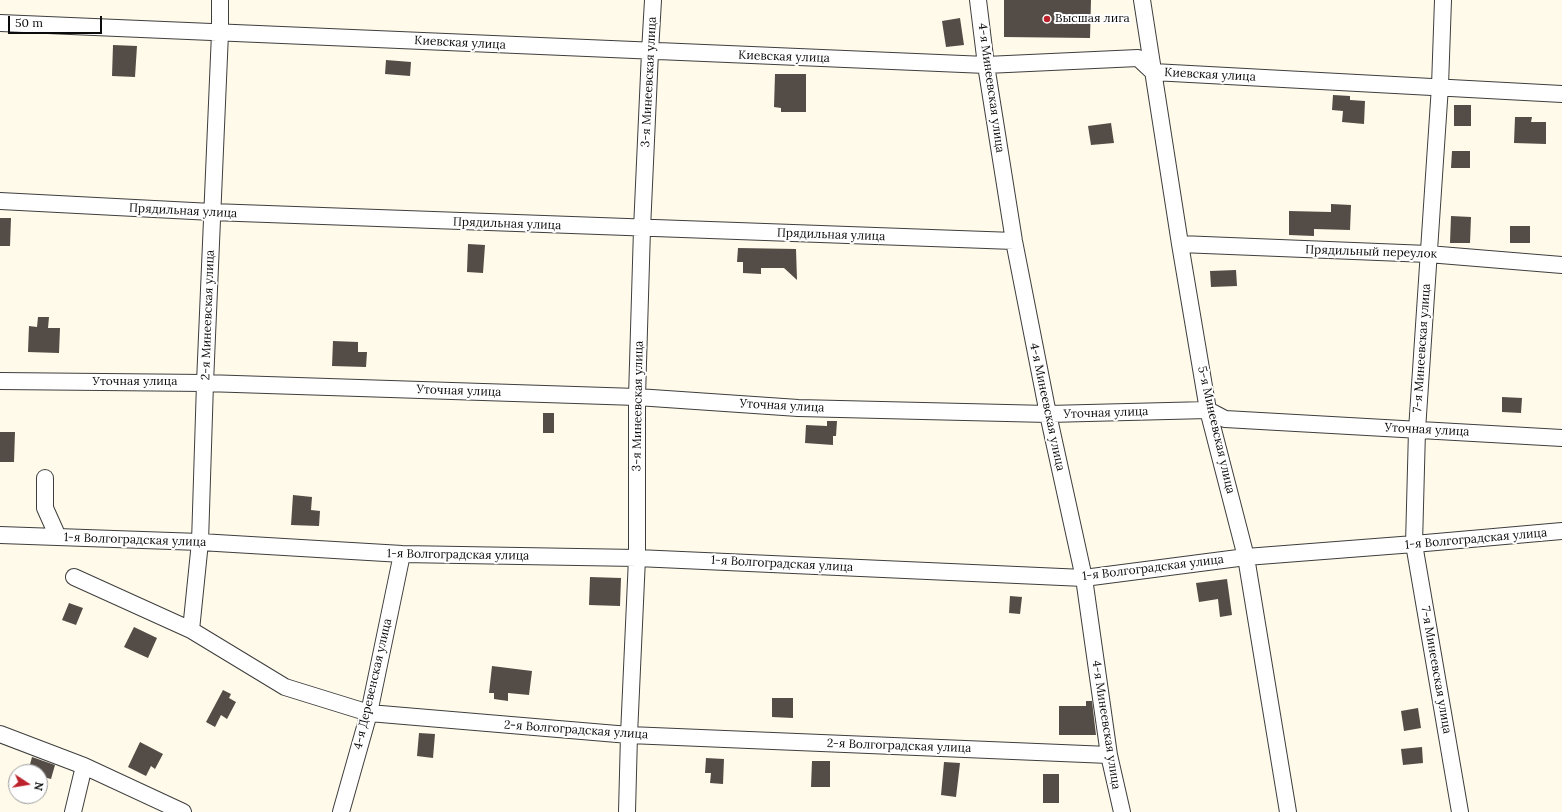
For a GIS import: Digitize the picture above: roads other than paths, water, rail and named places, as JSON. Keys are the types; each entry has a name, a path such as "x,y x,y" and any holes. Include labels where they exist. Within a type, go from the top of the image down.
{"street":[{"name":"2-я Минеевская улица","path":"190,630 200,542 205,383 220,33 220,0"},
{"name":"3-я Минеевская улица","path":"627,812 629,735 638,558 637,397 642,229 650,52 654,0"},
{"name":"4-я Минеевская улица","path":"978,0 986,65 1014,241 1048,414 1084,578 1109,754 1122,812"},
{"name":"5-я Минеевская улица","path":"1142,0 1180,244 1208,410 1246,557 1288,812"},
{"name":"7-я Минеевская улица","path":"1443,0 1440,86 1417,430 1414,544 1460,812"},
{"name":"Киевская улица","path":"0,23 650,52 986,65 1138,58 1153,72 1440,86 1562,94"},
{"name":"Прядильная улица","path":"0,201 212,212 642,229 1014,241"},
{"name":"Прядильный переулок","path":"1180,244 1428,254 1562,265"},
{"name":"Уточная улица","path":"0,381 205,383 637,397 798,408 1048,414 1208,410 1225,419 1562,438"},
{"path":"45,478 45,508 58,537"},
{"name":"1-я Волгоградская улица","path":"0,535 200,542 402,554 638,558 1084,578 1246,557 1562,531"},
{"name":"4-я Деревенская улица","path":"341,812 369,713 402,554"},
{"name":"2-я Волгоградская улица","path":"74,577 190,630 285,687 369,713 629,735 1109,754"},
{"path":"0,734 84,766 166,808 183,812"},
{"path":"73,812 84,766"}],"place":[{"name":"Высшая лига","path":"1047,19"}]}
